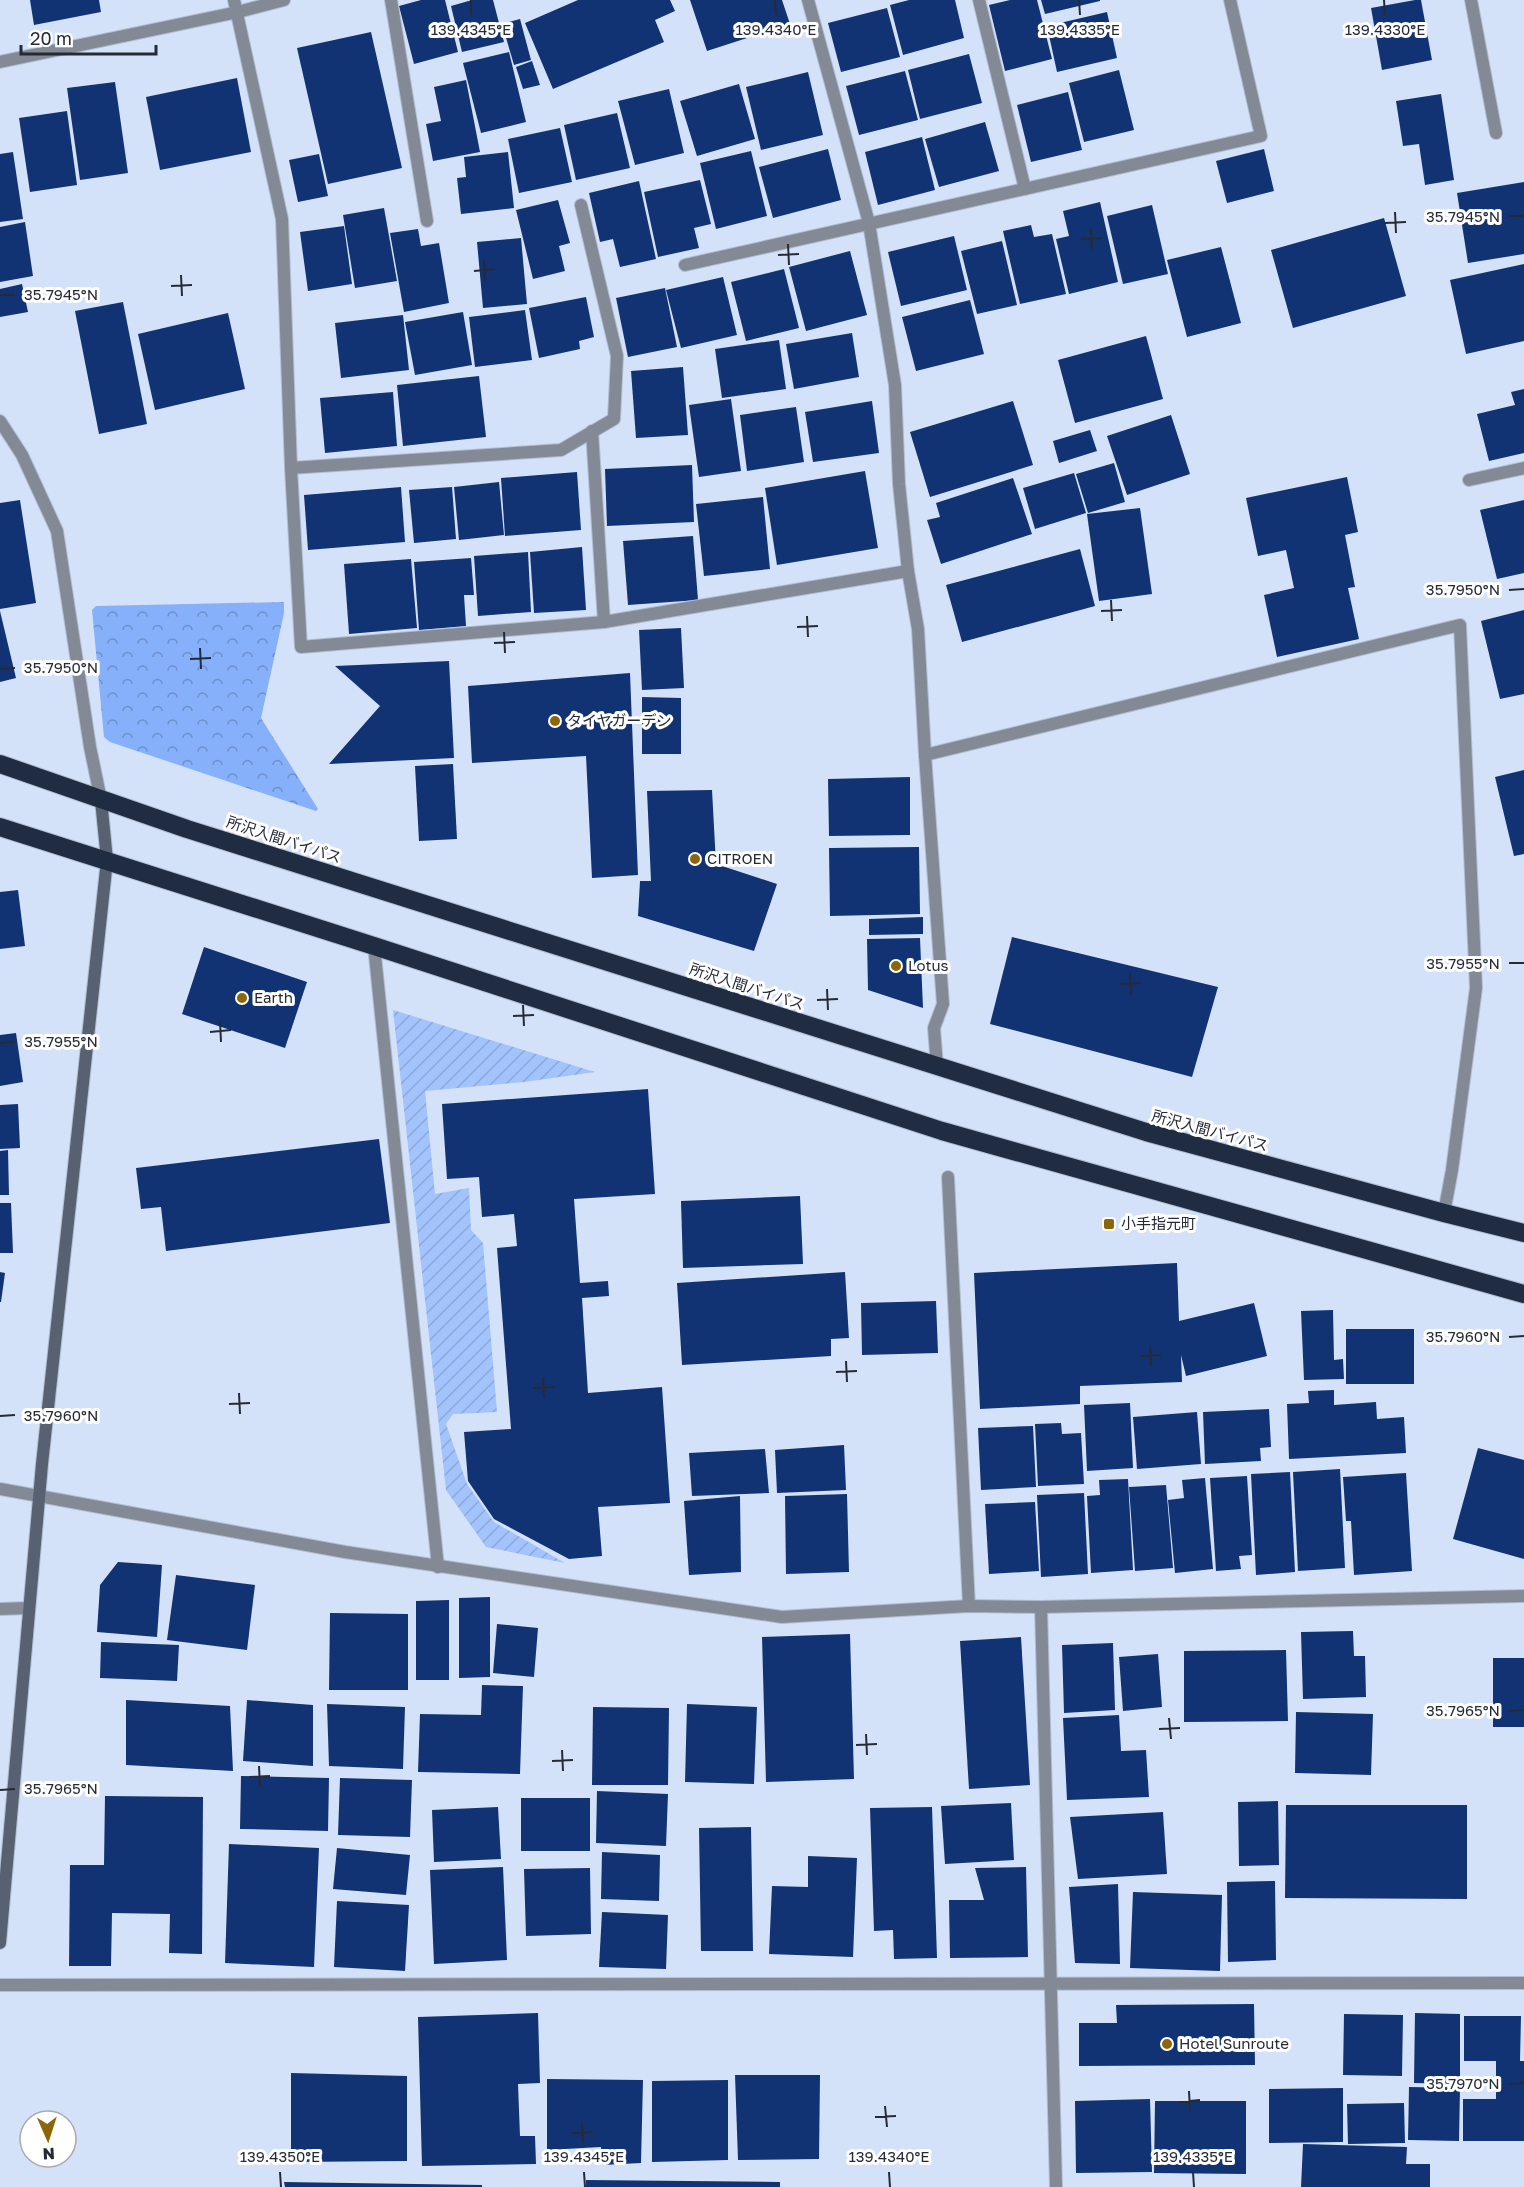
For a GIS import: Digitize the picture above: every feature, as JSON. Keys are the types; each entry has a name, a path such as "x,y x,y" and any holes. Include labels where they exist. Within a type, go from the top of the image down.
{"highway":[{"name":"所沢入間バイパス","path":"0,764 101,800 1146,1132 1444,1214 1524,1233"},
{"path":"0,827 942,1131 1524,1294"}],"street":[{"path":"0,62 236,6 284,0"},
{"path":"391,0 428,221"},
{"path":"808,0 870,223 895,384 899,484 908,571 918,629 943,1004 934,1028 937,1066"},
{"path":"979,0 1025,189"},
{"path":"686,266 1261,136 1230,0"},
{"path":"1471,0 1496,133"},
{"path":"236,6 282,219 291,468 301,647 604,622 908,571"},
{"path":"291,468 561,450 614,419 617,356 581,205"},
{"path":"0,421 22,455 57,531 90,747 101,800 107,860 39,1496 0,1943"},
{"path":"592,431 604,622"},
{"path":"1469,480 1524,468"},
{"path":"925,755 1460,625 1476,988 1444,1214"},
{"path":"374,946 438,1567"},
{"path":"948,1177 969,1606"},
{"path":"0,1489 345,1552 782,1617 969,1606 1041,1607 1524,1596"},
{"path":"1041,1607 1056,2187"},
{"path":"0,1609 29,1608"},
{"path":"0,1985 1524,1983"}],"green space":[{"path":"284,602 284,613 261,718 318,809 316,811 110,742 104,737 92,610 96,606"}],"shaded area":[{"path":"393,1010 595,1072 524,1082 425,1091 435,1194 469,1188 471,1230 483,1243 497,1412 453,1414 446,1424 467,1484 494,1522 565,1563 486,1547 446,1490"}],"building":[{"path":"30,0 99,0 101,12 34,25"},
{"path":"421,0 445,0 458,52 414,64 399,6"},
{"path":"472,0 493,0 504,42 462,52 451,6"},
{"path":"578,0 670,0 675,11 655,20 664,42 553,89 525,23"},
{"path":"690,0 782,0 790,24 707,51"},
{"path":"909,0 955,0 964,38 903,55 890,5"},
{"path":"1010,0 1037,0 1052,59 1005,71 989,5"},
{"path":"1041,0 1100,0 1100,1 1045,14"},
{"path":"1421,0 1432,60 1382,70 1371,8"},
{"path":"887,8 900,57 841,72 828,23"},
{"path":"1107,12 1117,58 1057,72 1047,26"},
{"path":"520,19 531,60 514,65 502,24"},
{"path":"371,32 402,168 328,184 297,48"},
{"path":"509,52 526,122 481,133 463,63"},
{"path":"969,54 982,103 920,119 908,70"},
{"path":"532,61 540,85 523,89 516,67"},
{"path":"1119,70 1134,130 1084,142 1069,83"},
{"path":"905,71 918,120 859,135 846,86"},
{"path":"808,72 823,135 761,150 746,87"},
{"path":"237,78 251,152 160,170 146,97"},
{"path":"466,80 480,152 433,161 426,124 441,121 434,87"},
{"path":"115,82 128,173 80,180 67,88"},
{"path":"739,84 755,139 697,156 680,101"},
{"path":"669,89 684,153 635,165 618,101"},
{"path":"1068,92 1082,150 1031,162 1017,105"},
{"path":"1441,94 1454,180 1425,185 1419,144 1403,146 1396,101"},
{"path":"67,111 77,185 30,192 19,118"},
{"path":"617,113 630,168 576,180 564,125"},
{"path":"985,122 999,171 939,187 925,139"},
{"path":"560,128 572,182 519,193 508,139"},
{"path":"922,137 935,190 878,205 865,152"},
{"path":"828,149 841,200 773,218 759,167"},
{"path":"1264,149 1274,191 1227,203 1216,161"},
{"path":"751,151 767,216 716,229 700,163"},
{"path":"13,152 23,219 0,222 0,154"},
{"path":"508,152 514,208 461,214 457,178 466,177 464,157"},
{"path":"319,154 328,196 298,202 289,160"},
{"path":"700,180 711,224 694,228 699,248 658,257 644,192"},
{"path":"639,181 656,259 620,267 613,239 600,242 589,193"},
{"path":"1524,182 1524,254 1468,263 1457,193"},
{"path":"558,200 570,243 559,246 565,271 533,279 516,210"},
{"path":"1100,202 1118,282 1069,294 1056,239 1069,236 1063,211"},
{"path":"1152,205 1168,274 1123,284 1107,216"},
{"path":"384,208 397,281 355,288 343,215"},
{"path":"1384,218 1406,296 1293,328 1271,250"},
{"path":"25,222 33,276 0,282 0,227"},
{"path":"1031,225 1034,237 1052,234 1066,294 1020,304 1003,231"},
{"path":"344,226 352,284 308,291 300,232"},
{"path":"418,229 421,246 439,243 449,303 404,312 390,233"},
{"path":"954,236 967,290 901,306 888,252"},
{"path":"521,238 527,304 483,308 477,242"},
{"path":"1002,241 1017,305 977,314 961,251"},
{"path":"1221,247 1241,323 1187,337 1167,260"},
{"path":"850,251 867,315 806,331 789,267"},
{"path":"1524,264 1524,341 1466,354 1450,280"},
{"path":"784,269 799,328 746,341 731,282"},
{"path":"723,277 737,335 681,348 666,290"},
{"path":"22,284 28,312 0,317 0,289"},
{"path":"665,288 677,347 628,357 616,298"},
{"path":"586,297 594,337 579,341 580,349 539,358 529,308"},
{"path":"970,300 984,354 916,371 902,317"},
{"path":"123,302 147,424 99,434 75,311"},
{"path":"525,310 532,360 475,367 469,317"},
{"path":"463,312 472,365 415,375 405,322"},
{"path":"228,313 245,389 155,410 138,334"},
{"path":"403,315 409,370 341,378 335,323"},
{"path":"852,333 859,377 794,389 786,344"},
{"path":"1146,336 1163,399 1075,423 1058,360"},
{"path":"779,340 786,389 722,398 715,349"},
{"path":"683,367 688,435 636,438 631,371"},
{"path":"479,376 486,437 403,446 397,385"},
{"path":"1524,389 1524,453 1489,461 1477,414 1515,405 1511,392"},
{"path":"393,392 397,446 325,453 320,398"},
{"path":"731,399 741,471 699,477 689,405"},
{"path":"872,401 879,453 813,462 805,412"},
{"path":"1013,401 1033,465 930,497 910,432"},
{"path":"796,407 804,462 747,471 740,415"},
{"path":"1171,415 1190,474 1127,495 1107,436"},
{"path":"1090,430 1097,451 1059,463 1053,441"},
{"path":"1114,463 1125,502 1088,513 1076,474"},
{"path":"692,465 694,522 607,526 605,469"},
{"path":"865,471 878,548 777,565 765,488"},
{"path":"577,472 581,530 505,536 501,478"},
{"path":"1074,473 1086,513 1035,529 1023,488"},
{"path":"1347,477 1358,532 1345,535 1355,587 1348,588 1359,639 1277,657 1264,595 1294,588 1286,550 1258,556 1246,498"},
{"path":"1013,478 1032,534 941,564 927,520 940,517 936,503"},
{"path":"499,482 504,535 459,540 454,487"},
{"path":"401,487 405,542 308,550 304,495"},
{"path":"452,487 456,539 414,543 409,490"},
{"path":"763,497 770,569 704,576 696,504"},
{"path":"20,500 36,603 0,609 0,503"},
{"path":"1524,500 1524,573 1497,579 1480,510"},
{"path":"1140,508 1152,594 1099,601 1087,514"},
{"path":"693,536 698,600 628,605 623,541"},
{"path":"582,547 586,610 534,613 530,552"},
{"path":"1080,549 1095,606 962,642 946,585"},
{"path":"528,552 531,612 478,616 474,556"},
{"path":"471,558 474,595 464,595 466,626 419,630 414,562"},
{"path":"411,559 417,628 349,634 344,564"},
{"path":"1524,610 1524,694 1500,699 1481,621"},
{"path":"0,611 16,678 0,682"},
{"path":"681,628 684,688 642,690 639,630"},
{"path":"449,661 454,758 329,764 380,706 335,666"},
{"path":"630,673 638,875 592,878 586,756 472,763 468,686"},
{"path":"642,697 681,698 681,754 642,754"},
{"path":"453,764 457,839 419,841 415,766"},
{"path":"1524,770 1524,854 1514,856 1495,777"},
{"path":"910,777 910,835 829,836 828,779"},
{"path":"712,790 716,864 777,884 754,951 638,916 640,881 651,881 647,791"},
{"path":"919,847 920,914 830,916 829,848"},
{"path":"18,890 25,946 0,949 0,892"},
{"path":"923,917 923,934 869,935 869,919"},
{"path":"1012,937 1218,987 1192,1077 990,1024"},
{"path":"920,938 923,1008 868,990 867,939"},
{"path":"204,947 307,982 285,1048 182,1014"},
{"path":"16,1033 23,1082 0,1086 0,1035"},
{"path":"648,1089 655,1194 574,1199 580,1283 608,1281 609,1296 582,1298 588,1393 662,1387 670,1503 598,1507 602,1556 569,1559 494,1519 468,1481 464,1432 511,1429 497,1248 517,1246 514,1214 482,1217 479,1177 447,1179 442,1104"},
{"path":"18,1104 20,1148 0,1149 0,1105"},
{"path":"379,1139 390,1223 166,1251 161,1207 141,1209 136,1168"},
{"path":"8,1150 9,1195 0,1195 0,1151"},
{"path":"800,1196 803,1264 683,1268 681,1201"},
{"path":"0,1203 11,1203 13,1253 0,1253"},
{"path":"1177,1263 1179,1321 1254,1303 1267,1356 1186,1376 1181,1355 1182,1382 1080,1386 1080,1404 980,1409 974,1273"},
{"path":"0,1272 5,1273 1,1302 0,1302"},
{"path":"845,1272 849,1338 831,1339 831,1356 682,1365 677,1283"},
{"path":"936,1301 938,1353 862,1355 861,1303"},
{"path":"1333,1310 1334,1360 1343,1359 1344,1379 1304,1380 1301,1311"},
{"path":"1346,1329 1414,1329 1414,1384 1346,1384"},
{"path":"1334,1390 1334,1405 1376,1402 1377,1419 1404,1417 1406,1453 1289,1459 1287,1404 1309,1403 1308,1391"},
{"path":"1130,1403 1133,1468 1087,1471 1084,1405"},
{"path":"1269,1409 1271,1447 1260,1448 1261,1461 1205,1464 1203,1412"},
{"path":"1197,1412 1201,1464 1137,1469 1133,1417"},
{"path":"1061,1423 1062,1434 1081,1433 1084,1484 1038,1486 1035,1424"},
{"path":"1033,1426 1036,1487 981,1490 978,1428"},
{"path":"844,1445 846,1490 777,1493 775,1450"},
{"path":"1478,1448 1524,1460 1524,1559 1453,1539"},
{"path":"765,1449 769,1493 692,1496 689,1453"},
{"path":"1340,1469 1345,1568 1298,1571 1293,1472"},
{"path":"1290,1472 1295,1572 1256,1575 1251,1474"},
{"path":"1406,1473 1412,1571 1354,1575 1351,1521 1346,1521 1343,1477"},
{"path":"1247,1476 1252,1555 1239,1556 1241,1569 1216,1571 1210,1478"},
{"path":"1205,1478 1213,1569 1175,1573 1168,1500 1184,1498 1182,1480"},
{"path":"1128,1479 1133,1570 1091,1573 1087,1496 1100,1495 1099,1480"},
{"path":"1166,1485 1173,1568 1135,1571 1129,1487"},
{"path":"1084,1493 1088,1574 1041,1577 1037,1495"},
{"path":"847,1494 849,1572 786,1574 785,1496"},
{"path":"740,1496 741,1572 689,1575 684,1501"},
{"path":"1035,1502 1039,1571 989,1574 985,1504"},
{"path":"118,1562 162,1565 157,1637 97,1632 100,1585"},
{"path":"176,1575 255,1585 247,1650 167,1640"},
{"path":"490,1597 490,1677 459,1678 459,1598"},
{"path":"449,1600 449,1680 416,1680 416,1601"},
{"path":"330,1613 408,1614 408,1690 329,1690"},
{"path":"497,1624 538,1628 534,1677 493,1673"},
{"path":"1353,1631 1354,1656 1365,1656 1366,1697 1303,1699 1301,1632"},
{"path":"850,1634 854,1779 766,1782 762,1637"},
{"path":"1021,1637 1030,1785 969,1789 960,1641"},
{"path":"101,1642 179,1645 177,1681 100,1678"},
{"path":"1113,1643 1115,1710 1064,1713 1062,1645"},
{"path":"1286,1650 1288,1721 1184,1722 1184,1651"},
{"path":"1158,1654 1162,1707 1123,1711 1119,1657"},
{"path":"1493,1658 1524,1658 1524,1727 1493,1727"},
{"path":"482,1685 523,1686 520,1774 418,1772 420,1714 481,1715"},
{"path":"126,1700 230,1706 233,1771 126,1765"},
{"path":"247,1700 313,1705 313,1766 243,1761"},
{"path":"327,1704 405,1707 403,1769 329,1766"},
{"path":"687,1704 757,1707 754,1784 685,1782"},
{"path":"593,1707 669,1708 668,1785 592,1785"},
{"path":"1296,1712 1373,1714 1371,1775 1295,1773"},
{"path":"1119,1715 1121,1751 1146,1750 1149,1797 1067,1800 1063,1718"},
{"path":"241,1776 329,1778 328,1831 240,1829"},
{"path":"340,1778 412,1780 410,1837 338,1835"},
{"path":"597,1791 668,1794 666,1846 596,1843"},
{"path":"105,1796 203,1797 202,1954 169,1953 170,1914 112,1913 111,1966 69,1966 70,1865 104,1865"},
{"path":"521,1798 590,1798 590,1851 521,1851"},
{"path":"1278,1801 1279,1865 1239,1866 1238,1802"},
{"path":"1011,1803 1014,1860 945,1864 941,1806"},
{"path":"1286,1805 1467,1805 1467,1899 1285,1898"},
{"path":"498,1807 501,1859 434,1862 432,1810"},
{"path":"932,1807 937,1958 894,1959 893,1930 874,1931 870,1808"},
{"path":"1163,1812 1167,1874 1078,1879 1070,1817"},
{"path":"751,1827 753,1951 701,1951 699,1828"},
{"path":"229,1844 319,1848 314,1967 225,1963"},
{"path":"337,1848 410,1855 406,1895 333,1889"},
{"path":"602,1852 660,1855 659,1901 601,1899"},
{"path":"808,1856 857,1858 853,1957 769,1954 772,1886 808,1887"},
{"path":"503,1867 507,1960 434,1964 430,1870"},
{"path":"1026,1867 1028,1957 950,1958 949,1900 984,1900 975,1868"},
{"path":"590,1868 591,1934 526,1936 524,1869"},
{"path":"1275,1881 1276,1960 1228,1962 1227,1882"},
{"path":"1118,1884 1120,1964 1075,1963 1069,1887"},
{"path":"1133,1892 1222,1895 1220,1971 1130,1968"},
{"path":"337,1901 409,1905 405,1971 334,1967"},
{"path":"602,1912 668,1915 666,1969 599,1967"},
{"name":"Hotel Sunroute","path":"1254,2004 1255,2065 1079,2066 1079,2023 1117,2023 1116,2005"},
{"path":"538,2013 540,2083 518,2084 520,2136 535,2136 536,2164 422,2166 418,2017"},
{"path":"1415,2013 1460,2014 1460,2084 1414,2083"},
{"path":"1344,2014 1403,2015 1402,2076 1343,2075"},
{"path":"1464,2016 1521,2016 1520,2061 1524,2061 1524,2141 1463,2141 1463,2099 1496,2099 1496,2061 1464,2061"},
{"path":"291,2073 407,2076 407,2161 291,2162"},
{"path":"735,2075 820,2075 819,2159 738,2160"},
{"path":"547,2079 643,2080 641,2163 602,2165 601,2147 547,2150"},
{"path":"728,2080 728,2160 652,2162 652,2081"},
{"path":"1409,2087 1460,2088 1459,2141 1408,2140"},
{"path":"1343,2088 1343,2142 1269,2143 1269,2089"},
{"path":"1150,2099 1152,2172 1076,2173 1075,2101"},
{"path":"1155,2101 1246,2101 1246,2174 1154,2173"},
{"path":"1404,2103 1405,2143 1348,2144 1347,2104"},
{"path":"1303,2144 1407,2147 1406,2164 1430,2164 1430,2187 1301,2187"},
{"path":"586,2180 780,2182 780,2187 586,2187"},
{"path":"284,2182 482,2185 482,2187 285,2187"}],"place":[{"name":"タイヤガーデン","path":"555,721"},
{"name":"CITROEN","path":"695,859"},
{"name":"Lotus","path":"896,966"},
{"name":"Earth","path":"242,998"},
{"name":"小手指元町","path":"1109,1224"},
{"name":"Hotel Sunroute","path":"1167,2044"}]}
